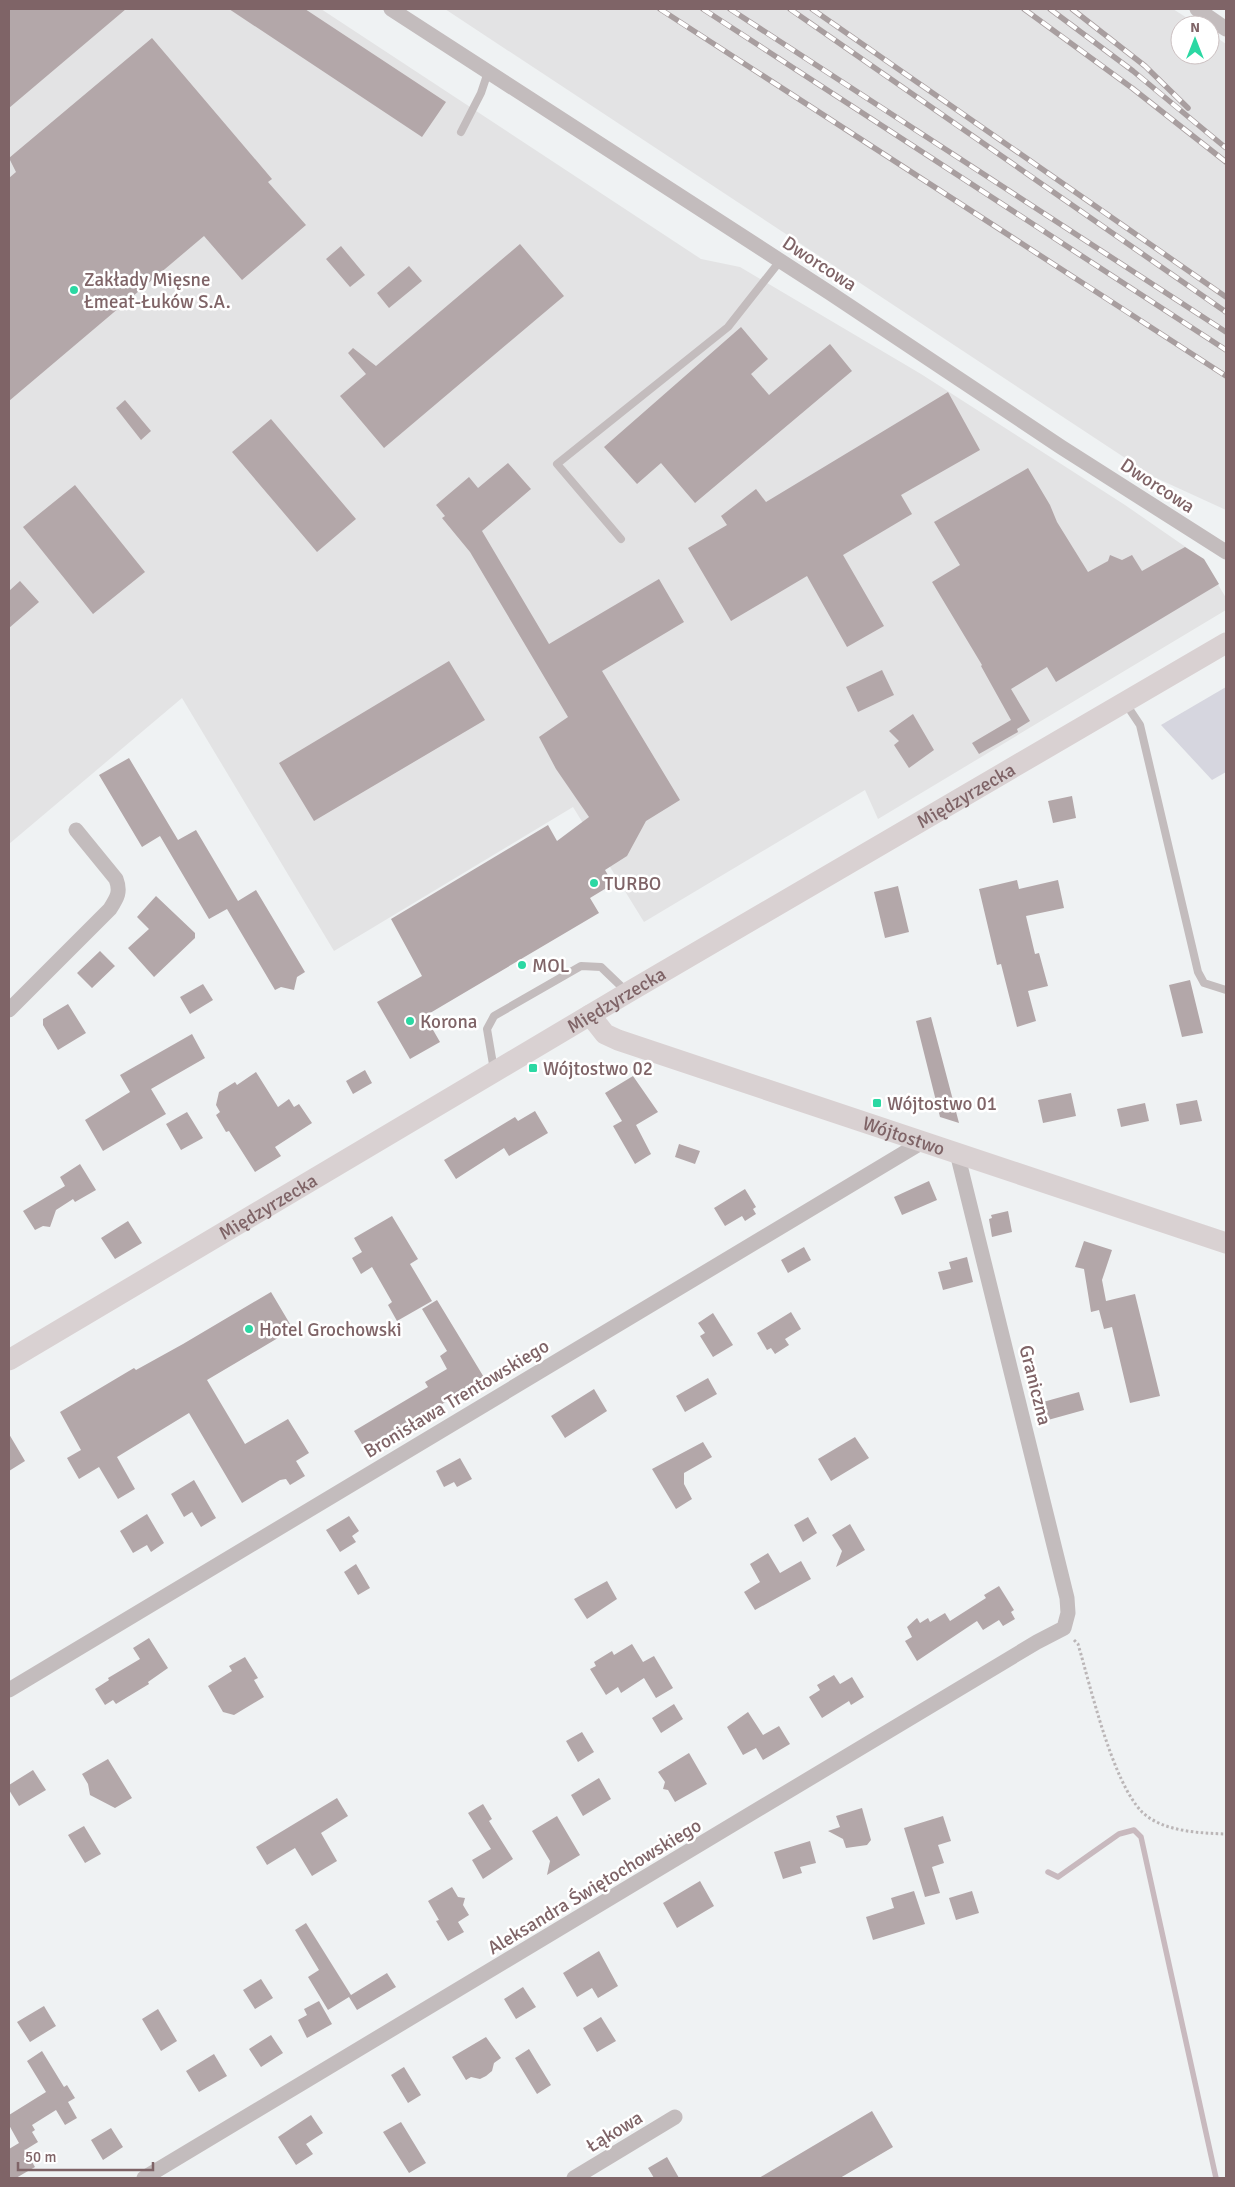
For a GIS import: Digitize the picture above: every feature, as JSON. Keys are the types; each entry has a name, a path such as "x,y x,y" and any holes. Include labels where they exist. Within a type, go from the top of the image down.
{"main road":[{"name":"Międzyrzecka","path":"9,1360 494,1071 1226,644"},
{"name":"Wójtostwo","path":"590,1015 606,1034 618,1040 1226,1243"}],"street":[{"name":"Dworcowa","path":"391,9 780,261 1061,447 1226,552"},
{"path":"1197,9 1226,29"},
{"path":"9,1010 110,909 118,898 120,888 116,879 76,830"},
{"name":"Bronisława Trentowskiego","path":"9,1690 924,1142"},
{"name":"Graniczna","path":"956,1153 1067,1598 1068,1612 1064,1628"},
{"name":"Aleksandra Świętochowskiego","path":"144,2178 1037,1642 1064,1628"},
{"name":"Łąkowa","path":"574,2178 675,2117"}],"lane":[{"path":"461,132 482,93 488,72"},
{"path":"622,539 557,464 728,327 780,261"},
{"path":"1125,703 1140,725 1198,972 1204,983 1226,990"},
{"path":"494,1071 487,1029 494,1016 581,966 601,967 627,993"}],"path":[{"path":"1064,1628 1078,1644 1114,1762 1128,1792 1143,1813 1166,1826 1197,1833 1226,1834"}],"shaded area":[{"name":"Zakłady Mięsne Łmeat-Łuków S.A.","path":"9,9 321,9 701,259 740,267 921,374 1125,505 1203,559 1226,598 1226,610 878,819 865,790 644,922 573,807 334,951 182,698 9,844"},
{"path":"445,9 1173,9 1182,15 1170,15 1170,65 1220,65 1220,40 1226,44 1226,510 1154,477"},
{"path":"1226,687 1226,772 1212,780 1161,725"}],"building":[{"path":"9,9 126,9 9,108"},
{"path":"229,9 305,9 446,102 422,137"},
{"name":"Zakłady Mięsne Łmeat-Łuków S.A.","path":"152,38 272,179 268,182 306,225 242,280 204,236 9,401 9,178 16,172 9,158"},
{"path":"520,244 564,296 384,448 340,396 366,374 348,353 353,348 376,366"},
{"path":"341,246 365,275 350,287 326,259"},
{"path":"409,266 422,281 389,308 377,293"},
{"path":"741,327 768,359 751,374 769,395 830,344 852,371 695,503 661,463 637,484 604,447"},
{"path":"948,392 980,450 901,495 912,514 843,555 884,626 847,647 807,576 731,621 688,548 727,525 721,516 756,489 766,502"},
{"path":"125,400 151,431 141,440 116,408"},
{"path":"271,419 356,519 317,552 232,452"},
{"path":"508,463 531,489 482,531 549,644 659,579 684,622 602,671 680,800 646,821 627,856 605,870 613,884 590,898 599,913 425,1016 440,1042 410,1059 377,1002 422,976 391,919 548,825 557,841 589,817 556,769 539,737 568,717 470,552 442,518 445,516 436,505 469,477 478,488"},
{"path":"1028,468 1050,505 1057,522 1088,572 1108,561 1110,555 1122,560 1132,555 1142,571 1185,547 1204,559 1219,584 1056,682 1047,667 1011,689 1030,721 1017,729 1018,732 979,754 972,743 1011,720 982,665 932,582 960,565 934,522"},
{"path":"75,485 145,572 93,614 23,527"},
{"path":"20,581 39,602 9,628 9,591"},
{"path":"449,661 485,720 314,821 279,763"},
{"path":"882,670 894,695 858,712 846,687"},
{"path":"913,714 934,750 909,768 894,745 899,741 889,731"},
{"path":"129,758 178,840 196,830 238,901 256,890 305,972 297,977 294,990 281,987 275,990 227,909 209,919 160,836 142,847 99,775"},
{"path":"1072,796 1076,818 1053,823 1048,801"},
{"path":"1017,880 1019,889 1058,880 1064,908 1026,916 1035,954 1039,953 1048,986 1028,991 1036,1021 1017,1027 1001,964 997,965 979,889"},
{"path":"898,886 909,932 885,938 874,892"},
{"path":"156,896 195,933 195,938 154,977 128,948 149,929 137,917"},
{"path":"100,951 115,966 92,988 77,973"},
{"path":"1190,980 1203,1033 1182,1037 1169,985"},
{"path":"203,984 213,1000 190,1014 180,997"},
{"path":"68,1004 86,1033 58,1050 43,1025 43,1019"},
{"path":"931,1017 959,1123 940,1117 916,1021"},
{"path":"192,1034 205,1058 151,1089 166,1114 103,1151 85,1120 130,1092 120,1075"},
{"path":"365,1070 372,1083 353,1094 346,1081"},
{"path":"256,1072 278,1107 289,1099 294,1107 299,1104 312,1123 275,1147 281,1156 255,1172 229,1131 226,1132 216,1115 220,1112 216,1105 219,1092 235,1082 237,1085"},
{"path":"633,1076 658,1112 636,1125 651,1154 635,1164 613,1126 622,1121 605,1093"},
{"path":"1071,1093 1076,1116 1043,1123 1038,1100"},
{"path":"1197,1100 1202,1121 1180,1125 1176,1104"},
{"path":"1145,1103 1149,1121 1121,1127 1117,1109"},
{"path":"535,1111 548,1133 509,1156 504,1148 456,1179 444,1160 515,1117 518,1121"},
{"path":"187,1112 203,1138 181,1150 166,1124"},
{"path":"679,1144 700,1151 695,1164 675,1157"},
{"path":"80,1164 96,1190 75,1202 73,1199 56,1210 50,1227 43,1226 35,1230 23,1211 65,1186 60,1177"},
{"path":"929,1181 937,1200 902,1215 894,1197"},
{"path":"745,1189 756,1207 753,1209 756,1214 745,1221 742,1216 725,1226 714,1208"},
{"path":"1008,1211 1012,1232 992,1237 989,1219 992,1218 991,1215"},
{"path":"392,1216 418,1259 410,1264 432,1301 397,1321 388,1305 392,1302 372,1267 361,1274 352,1258 362,1252 354,1238"},
{"path":"128,1221 142,1243 115,1259 101,1238"},
{"path":"1084,1241 1112,1250 1102,1280 1106,1301 1135,1294 1160,1396 1130,1403 1112,1327 1104,1329 1099,1310 1091,1312 1084,1269 1075,1267"},
{"path":"804,1247 811,1260 788,1273 781,1260"},
{"path":"967,1257 973,1282 943,1290 938,1272 951,1269 949,1262"},
{"path":"271,1292 293,1329 207,1380 245,1444 288,1419 309,1453 296,1461 305,1476 290,1485 286,1479 280,1480 242,1503 189,1413 117,1457 135,1489 118,1499 99,1467 79,1479 67,1458 81,1450 60,1412 134,1368 136,1370 183,1344"},
{"path":"437,1300 485,1379 365,1449 354,1431 428,1387 425,1382 447,1369 440,1356 447,1351 422,1309"},
{"path":"791,1312 801,1329 785,1339 789,1345 775,1354 771,1348 767,1350 757,1333"},
{"path":"713,1313 733,1345 713,1357 700,1336 705,1333 698,1323"},
{"path":"708,1378 717,1394 685,1412 676,1396"},
{"path":"594,1389 607,1411 565,1438 551,1416"},
{"path":"1079,1392 1084,1410 1048,1420 1043,1402"},
{"path":"9,1434 25,1461 9,1471"},
{"path":"855,1437 869,1458 831,1481 818,1459"},
{"path":"703,1442 712,1457 684,1473 684,1484 692,1499 676,1509 652,1469"},
{"path":"460,1458 472,1479 457,1487 454,1482 444,1487 436,1471"},
{"path":"194,1480 216,1518 201,1527 192,1512 184,1517 171,1494"},
{"path":"147,1514 164,1543 151,1552 147,1545 133,1553 120,1531"},
{"path":"349,1516 359,1531 352,1536 356,1542 340,1552 326,1530"},
{"path":"808,1517 817,1533 803,1542 794,1525"},
{"path":"850,1524 865,1550 836,1567 842,1551 832,1535"},
{"path":"768,1553 780,1573 801,1561 811,1579 755,1610 744,1592 760,1582 750,1564"},
{"path":"356,1564 370,1588 358,1595 344,1572"},
{"path":"607,1581 617,1599 587,1619 574,1599"},
{"path":"999,1586 1014,1610 1011,1612 1015,1619 1003,1626 999,1620 983,1630 977,1621 917,1661 905,1641 912,1637 907,1627 917,1618 920,1623 928,1618 930,1622 945,1613 950,1621 986,1598 984,1595"},
{"path":"149,1638 168,1668 148,1682 149,1684 116,1704 113,1700 105,1705 95,1689 109,1680 108,1678 140,1659 133,1648"},
{"path":"632,1644 643,1662 654,1656 673,1688 656,1698 644,1678 621,1693 618,1687 606,1695 590,1669 596,1666 594,1662 612,1651 614,1655"},
{"path":"245,1657 258,1678 254,1680 264,1697 234,1715 223,1712 208,1686 232,1671 229,1666"},
{"path":"834,1675 840,1684 852,1677 864,1697 851,1705 849,1701 822,1718 809,1697 820,1690 817,1685"},
{"path":"674,1704 683,1719 661,1733 652,1718"},
{"path":"748,1712 763,1735 779,1726 790,1744 763,1760 756,1748 743,1755 727,1727"},
{"path":"582,1732 594,1752 578,1762 566,1741"},
{"path":"689,1753 707,1784 675,1802 668,1790 663,1789 665,1782 658,1772"},
{"path":"108,1759 132,1798 115,1808 90,1795 88,1784 82,1774"},
{"path":"33,1770 46,1790 19,1806 9,1790 9,1785"},
{"path":"599,1778 611,1799 583,1816 571,1795"},
{"path":"337,1798 348,1816 321,1833 337,1861 312,1876 295,1848 267,1865 256,1847"},
{"path":"483,1804 492,1819 489,1821 513,1859 483,1879 472,1860 491,1849 468,1813"},
{"path":"862,1808 871,1840 867,1845 846,1848 843,1839 828,1831 840,1827 836,1816"},
{"path":"557,1816 580,1855 547,1875 550,1861 532,1831"},
{"path":"943,1816 951,1841 938,1845 944,1863 932,1867 940,1893 925,1897 904,1828"},
{"path":"84,1826 101,1854 85,1863 68,1835"},
{"path":"810,1841 816,1863 800,1867 802,1873 783,1879 774,1852"},
{"path":"700,1881 714,1906 677,1928 663,1903"},
{"path":"452,1887 458,1897 465,1898 463,1905 469,1915 458,1922 464,1932 448,1941 436,1921 439,1920 428,1901"},
{"path":"914,1891 925,1924 873,1940 866,1917 894,1908 891,1898"},
{"path":"972,1891 979,1913 956,1920 949,1898"},
{"path":"306,1923 351,1995 387,1973 396,1987 357,2010 349,1997 328,2010 308,1977 319,1970 295,1930"},
{"path":"599,1951 618,1986 598,1998 592,1988 577,1997 563,1973"},
{"path":"261,1979 273,1998 255,2009 243,1990"},
{"path":"523,1987 536,2007 516,2019 504,1999"},
{"path":"319,2001 332,2024 307,2038 298,2020 307,2015 304,2009"},
{"path":"44,2006 56,2026 30,2042 17,2022"},
{"path":"158,2009 177,2041 161,2051 142,2019"},
{"path":"601,2017 616,2041 597,2052 583,2028"},
{"path":"271,2035 283,2053 261,2067 249,2049"},
{"path":"486,2037 501,2058 494,2063 492,2071 486,2076 480,2079 471,2077 466,2080 452,2057"},
{"path":"529,2049 551,2085 537,2094 515,2058"},
{"path":"42,2051 64,2087 67,2085 75,2098 68,2102 77,2118 65,2125 56,2110 32,2125 35,2130 32,2132 38,2142 25,2150 35,2167 16,2178 9,2178 9,2149 19,2143 9,2125 9,2115 46,2092 27,2061"},
{"path":"214,2054 227,2076 199,2092 186,2071"},
{"path":"404,2067 421,2095 408,2103 391,2075"},
{"path":"872,2111 893,2147 840,2178 759,2178"},
{"path":"311,2115 323,2133 306,2144 313,2154 296,2165 278,2137"},
{"path":"401,2122 426,2163 409,2173 383,2132"},
{"path":"111,2128 123,2147 103,2160 91,2140"},
{"path":"667,2157 679,2178 654,2178 648,2168"}],"waterway":[{"path":"1048,1872 1058,1877 1119,1834 1134,1830 1141,1837 1216,2178"}],"railway":[{"path":"660,9 1226,376"},
{"path":"703,9 1226,350"},
{"path":"730,9 1226,332"},
{"path":"790,9 1226,312"},
{"path":"812,9 1226,297"},
{"path":"1024,9 1132,88 1226,162"},
{"path":"1050,9 1133,71 1226,148"},
{"path":"1072,9 1145,66 1188,108"}],"place":[{"name":"Zakłady Mięsne Łmeat-Łuków S.A.","path":"74,290"},
{"name":"TURBO","path":"594,883"},
{"name":"MOL","path":"522,965"},
{"name":"Korona","path":"410,1021"},
{"name":"Wójtostwo 02","path":"533,1068"},
{"name":"Wójtostwo 01","path":"877,1103"},
{"name":"Hotel Grochowski","path":"249,1329"}]}
